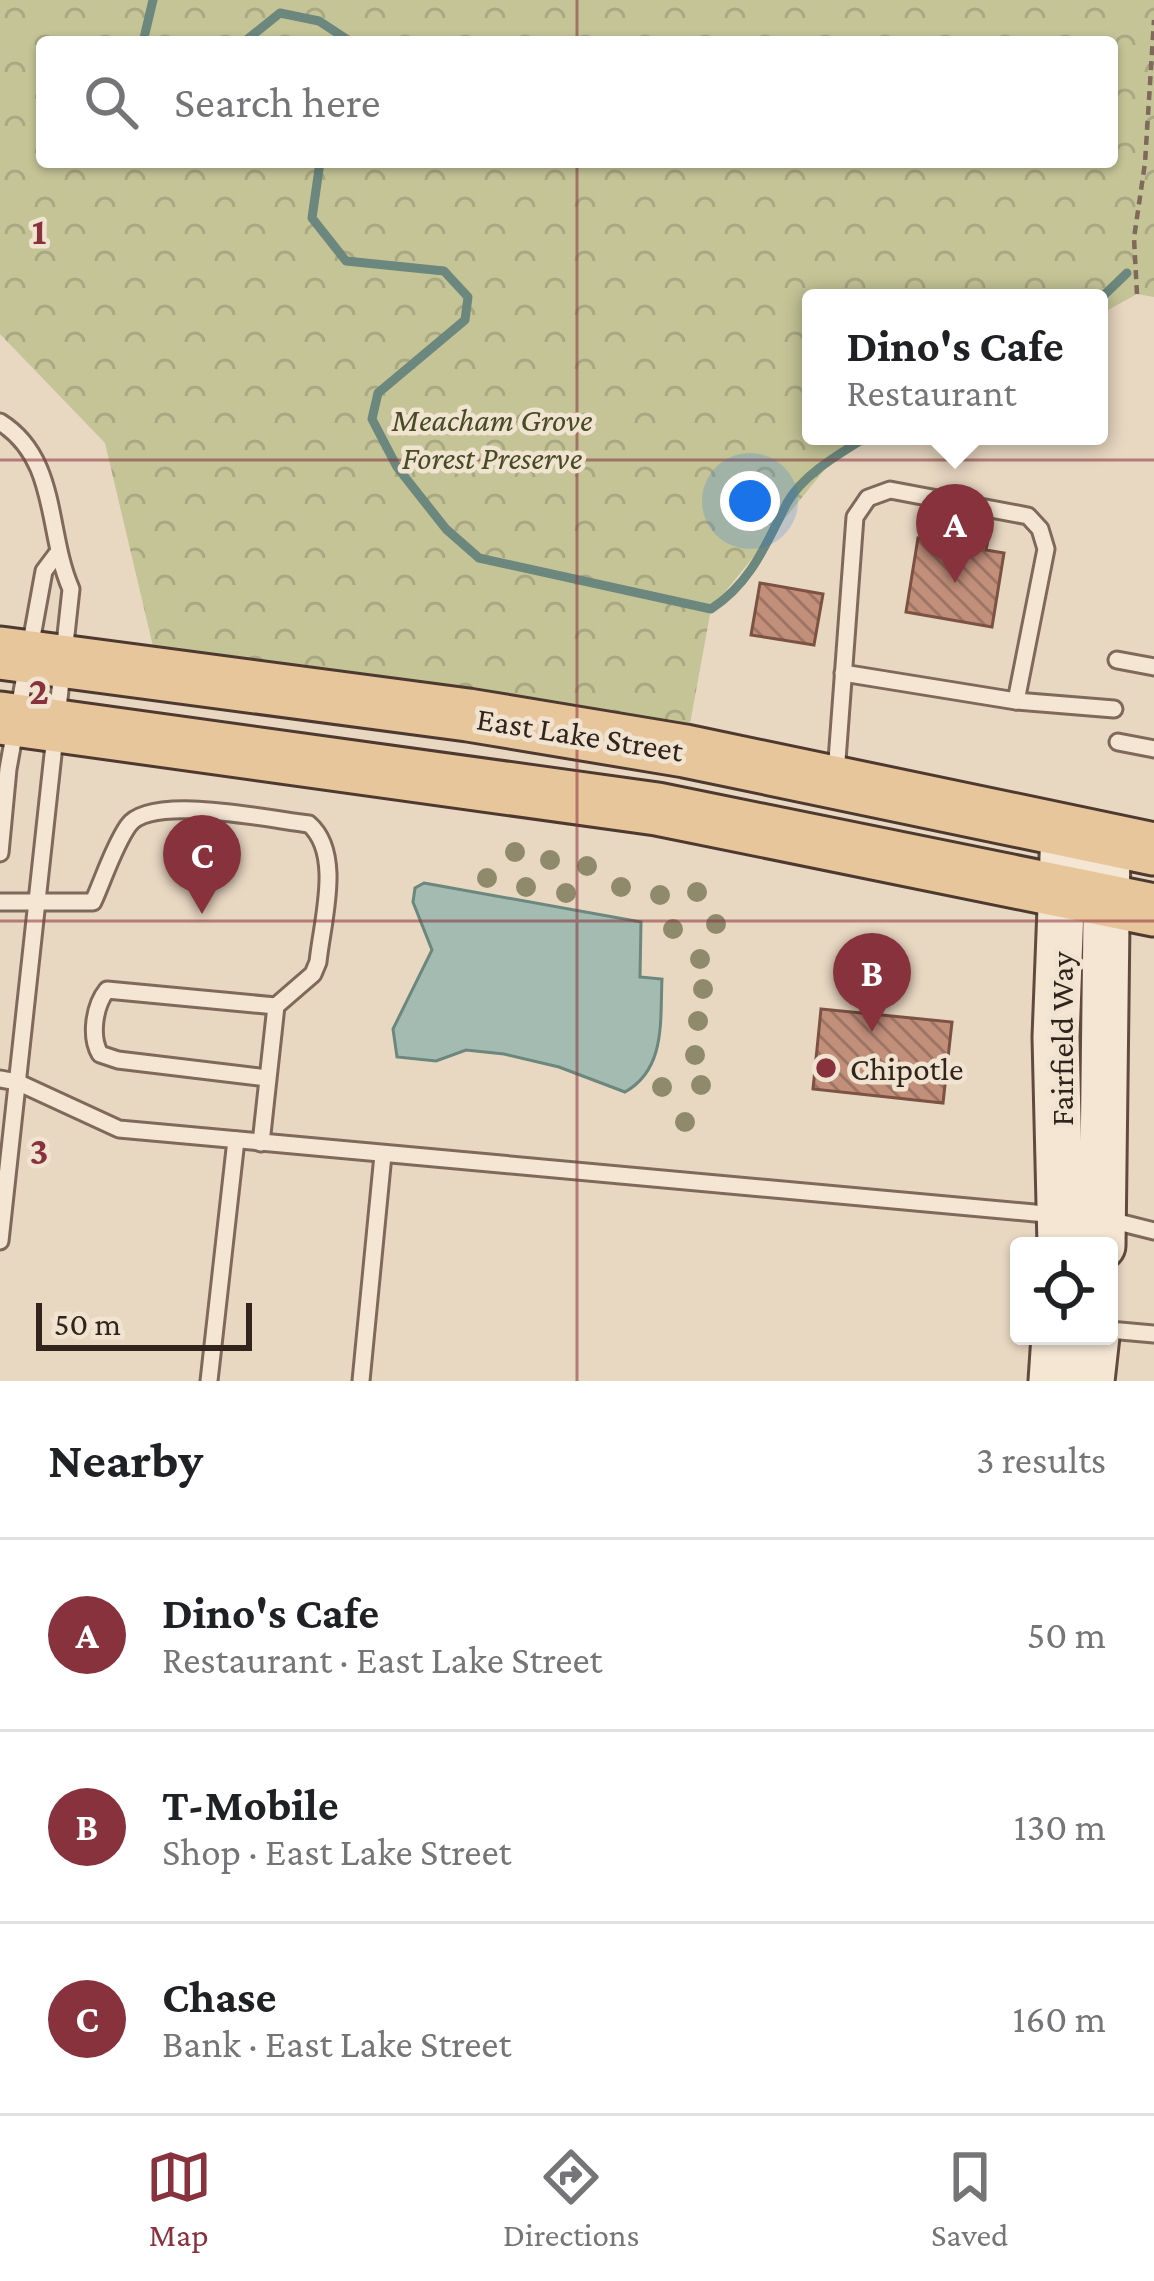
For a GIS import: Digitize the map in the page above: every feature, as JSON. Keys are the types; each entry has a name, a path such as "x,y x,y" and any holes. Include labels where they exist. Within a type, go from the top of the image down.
{"main road":[{"name":"East Lake Street","path":"31,656 469,715 1109,840"},
{"name":"East Lake Street","path":"25,722 657,809 1108,900"}],"street":[{"name":"Fairfield Way","path":"1082,1231 1109,840"},
{"path":"1052,1381 1054,1345"},
{"path":"1091,1381 1095,1345"}],"lane":[{"path":"0,422 17,433 40,464 56,555 71,589 31,656 25,722 38,903 8,1080 0,1241"},
{"path":"835,783 855,517 868,498 890,490 1028,516 1040,529 1046,549 1016,701"},
{"path":"0,854 25,722 44,571 56,555"},
{"path":"1117,660 1154,667"},
{"path":"843,673 1016,701 1114,709"},
{"path":"1118,742 1154,749"},
{"path":"0,902 93,902 130,822 144,814 195,809 309,824 323,836 328,856 318,962 313,974 276,1006 261,1143"},
{"path":"267,1078 118,1060 100,1054 94,1043 100,1000 107,990 276,1006"},
{"path":"8,1080 119,1129 1082,1231 1154,1231"},
{"path":"209,1381 236,1140"},
{"path":"361,1381 382,1155"},
{"path":"1118,1331 1154,1334"}],"path":[{"path":"1137,294 1134,238 1145,163 1154,20"}],"green space":[{"name":"Meacham Grove Forest Preserve","path":"0,0 1154,0 1154,297 1137,294 1108,310 1108,289 802,289 802,445 857,445 835,457 711,609 685,751 156,659 105,443 0,334"}],"shaded area":[{"path":"424,883 641,922 640,977 662,979 658,1043 648,1071 625,1092 559,1067 504,1054 466,1050 436,1061 397,1057 393,1029 432,950 413,902 415,888"}],"building":[{"path":"944,533 988,540 986,550 1004,553 992,627 906,612 918,538 942,542"},
{"path":"760,583 823,594 814,645 751,635"},
{"path":"821,1009 952,1022 943,1103 813,1089"}],"waterway":[{"path":"144,36 153,0"},
{"path":"251,36 280,13 319,21 342,36"},
{"path":"319,168 312,218 346,261 444,271 468,297 465,320 378,393 372,419 397,467 446,529 479,558 711,609 747,575 803,483 854,445"},
{"path":"1108,291 1127,273"}],"place":[{"name":"Dino's Cafe","path":"955,583"},
{"name":"Chase","path":"202,914"},
{"name":"T-Mobile","path":"872,1032"},
{"name":"Chipotle","path":"826,1068"}]}
